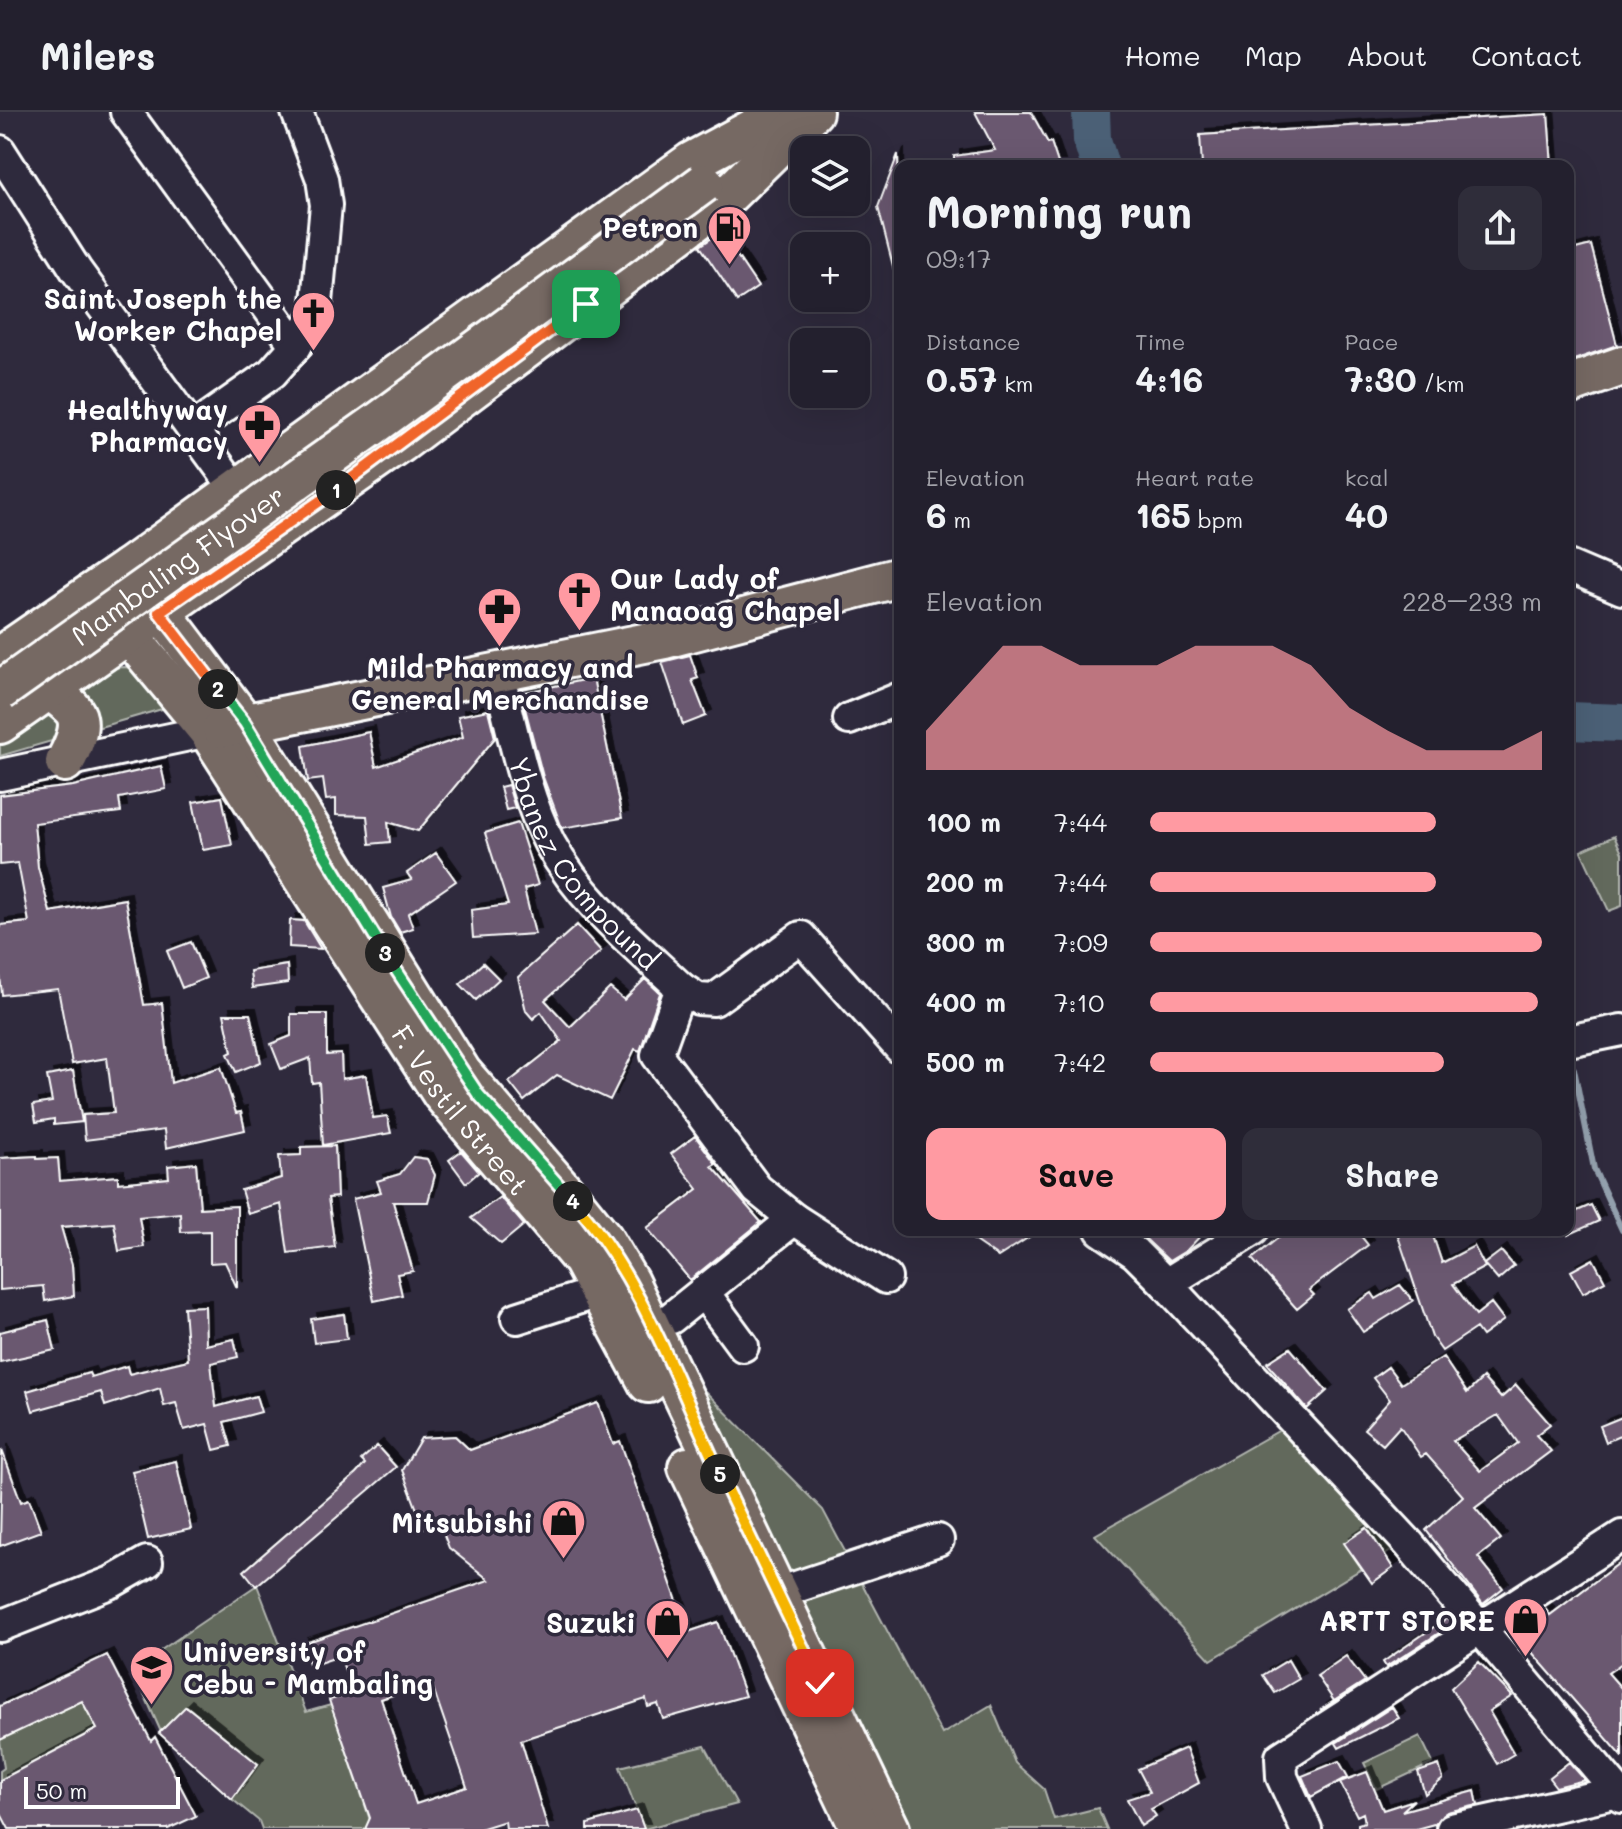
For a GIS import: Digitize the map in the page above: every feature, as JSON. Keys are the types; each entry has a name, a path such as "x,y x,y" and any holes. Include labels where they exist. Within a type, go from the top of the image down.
{"main road":[{"name":"Mambaling Flyover","path":"0,691 377,423 799,114"},
{"path":"0,656 128,568 236,487 691,162 799,114"},
{"path":"0,724 401,443 720,203 799,114"},
{"path":"1574,383 1622,366"},
{"name":"F. Vestil Street","path":"128,568 245,723 462,1073 603,1238 629,1282 890,1829"},
{"path":"208,731 664,639 894,579"},
{"name":"F. Vestil Street","path":"93,592 208,731 442,1094 561,1233 601,1291 655,1396 860,1829"},
{"path":"43,626 32,658 34,669 48,688 68,700 78,720 76,737 65,762"}],"street":[{"path":"126,112 296,346"},
{"path":"194,428 272,373 296,346 316,313 326,205 322,179 297,112"},
{"path":"0,151 76,270 194,428 269,536"},
{"path":"1574,569 1622,589"},
{"name":"Ybanez Compound","path":"498,674 530,794 549,842 591,901 681,988"},
{"path":"849,719 894,700"},
{"path":"0,775 208,731"},
{"path":"886,1278 794,1219 757,1189 657,1055 681,988 698,999 714,1000 801,937 894,1041"},
{"path":"1574,1039 1622,1030"},
{"path":"671,1318 794,1219"},
{"path":"1110,1236 1135,1253 1166,1284 1481,1627 1620,1795 1452,1829"},
{"path":"1166,1284 1243,1236"},
{"path":"517,1318 601,1291"},
{"path":"704,1293 743,1346"},
{"path":"1306,1829 1282,1777 1281,1757 1622,1536"},
{"path":"778,1593 938,1540"},
{"path":"0,1626 112,1582 147,1562"}],"green space":[{"path":"126,667 150,675 162,709 0,756 0,733 89,669"},
{"path":"1614,836 1622,853 1622,906 1609,911 1581,851"},
{"path":"681,1367 823,1510 942,1734 991,1705 1015,1763 1044,1789 1054,1819 1098,1808 1107,1829 904,1829"},
{"path":"1280,1430 1396,1548 1211,1660 1095,1535"},
{"path":"257,1585 306,1712 331,1705 373,1829 262,1829 259,1821 232,1799 257,1764 187,1706 161,1732 133,1669"},
{"path":"82,1701 97,1729 0,1780 0,1771 4,1768 0,1740"},
{"path":"1420,1736 1433,1763 1377,1789 1364,1763"},
{"path":"705,1746 737,1804 644,1829 620,1767"}],"building":[{"path":"975,112 1031,112 1048,143 1051,142 1057,160 954,160 954,156 995,150"},
{"path":"1548,114 1552,160 1202,160 1200,135"},
{"path":"894,165 894,270 878,207"},
{"name":"Petron","path":"721,232 758,287 737,301 700,246"},
{"path":"1591,245 1617,345 1574,360 1574,249"},
{"path":"690,655 698,678 692,680 706,716 683,725 662,662"},
{"path":"593,678 622,818 562,828 543,777 521,693"},
{"path":"488,710 495,738 418,831 388,822 390,842 370,844 367,816 336,815 336,799 326,800 323,779 308,781 303,746 369,732 376,767 463,737 458,716"},
{"path":"161,766 166,789 119,798 121,812 34,823 38,867 50,912 125,899 144,1005 162,1003 171,1083 221,1067 236,1113 241,1112 245,1130 166,1148 164,1130 85,1140 83,1115 114,1113 107,1058 72,1064 58,989 2,995 0,975 0,925 29,922 18,863 0,865 0,795 73,786"},
{"path":"508,785 515,808 506,810 500,787"},
{"path":"222,797 232,845 203,850 193,802"},
{"path":"518,823 538,885 524,889 535,934 473,938 471,910 508,905 485,833"},
{"path":"436,853 456,881 408,914 413,928 400,932 391,917 383,888 412,880 407,873"},
{"path":"290,920 304,921 321,949 289,947"},
{"path":"577,925 601,951 545,1000 570,1027 610,988 624,1000 645,979 660,993 640,1051 635,1049 610,1100 557,1075 524,1101 509,1082 561,1041 541,1012 533,1019 526,1011 518,977"},
{"path":"191,942 206,978 182,988 167,951"},
{"path":"483,963 499,979 476,1000 460,984"},
{"path":"287,965 288,983 252,988 250,971"},
{"path":"224,1014 250,1014 261,1062 236,1072 228,1054 232,1052"},
{"path":"291,1014 327,1014 327,1055 341,1054 342,1079 366,1075 373,1118 387,1116 391,1133 323,1145 319,1082 312,1083 310,1058 281,1069 271,1044 291,1036"},
{"path":"73,1071 82,1122 54,1125 54,1119 36,1122 33,1105 52,1102 47,1076"},
{"path":"695,1136 716,1164 712,1166 761,1222 690,1280 647,1228 698,1189 671,1154"},
{"path":"335,1146 337,1197 328,1198 335,1247 288,1253 281,1204 248,1214 241,1190 281,1178 279,1156 301,1155 301,1147"},
{"path":"461,1151 479,1172 466,1183 449,1160"},
{"path":"37,1156 37,1159 58,1158 60,1181 118,1176 118,1183 169,1178 168,1166 196,1163 200,1208 237,1206 237,1288 225,1262 210,1263 210,1231 181,1232 180,1213 139,1217 144,1247 119,1251 114,1223 61,1227 72,1265 74,1296 45,1301 43,1286 0,1290 0,1158"},
{"path":"413,1157 427,1159 435,1175 428,1202 393,1202 413,1271 397,1274 402,1295 374,1301 353,1199 381,1192 377,1181 400,1174"},
{"path":"500,1197 524,1225 501,1244 471,1218"},
{"path":"1591,1205 1599,1221 1574,1232 1574,1212"},
{"path":"968,1236 1031,1236 998,1257"},
{"path":"1142,1236 1200,1236 1187,1250 1169,1261"},
{"path":"1281,1236 1361,1236 1368,1245 1309,1290 1314,1295 1297,1309 1252,1259"},
{"path":"1398,1236 1433,1236 1442,1263 1474,1246 1485,1267 1453,1284 1476,1315 1491,1303 1504,1320 1482,1336 1476,1328 1442,1351 1432,1337"},
{"path":"1501,1251 1514,1266 1498,1280 1484,1264"},
{"path":"1593,1259 1605,1281 1583,1293 1571,1271"},
{"path":"1400,1285 1413,1301 1363,1332 1347,1309 1372,1293 1376,1299"},
{"path":"205,1306 206,1345 234,1339 238,1357 211,1363 216,1407 256,1396 261,1412 224,1422 231,1446 214,1450 207,1424 184,1430 176,1403 164,1406 160,1388 105,1406 101,1392 33,1411 27,1391 89,1373 91,1377 127,1366 129,1374 188,1360 184,1307"},
{"path":"344,1314 347,1339 314,1343 311,1319"},
{"path":"48,1320 55,1350 0,1362 0,1332"},
{"path":"1290,1348 1327,1391 1307,1409 1267,1363"},
{"path":"1443,1357 1467,1393 1483,1378 1501,1398 1516,1385 1550,1424 1536,1435 1551,1451 1475,1508 1501,1539 1478,1557 1503,1588 1483,1604 1426,1530 1463,1496 1426,1454 1421,1457 1400,1426 1383,1445 1364,1429 1390,1400 1373,1378 1388,1367 1401,1384","holes":["1498,1415 1518,1443 1480,1471 1453,1441"]},
{"path":"598,1403 613,1444 620,1441 688,1632 718,1622 745,1696 663,1719 658,1704 648,1707 646,1699 521,1740 548,1829 506,1829 505,1821 480,1829 365,1829 370,1818 329,1700 353,1694 340,1656 310,1666 302,1644 489,1580 449,1548 439,1522 424,1528 402,1470 421,1438 455,1436 470,1450","holes":["431,1682 467,1787 416,1804 381,1699"]},
{"path":"1622,1417 1622,1435 1606,1442 1600,1426"},
{"path":"377,1446 396,1467 256,1586 244,1571 356,1474 365,1464 361,1460"},
{"path":"2,1450 21,1502 29,1499 41,1531 0,1546"},
{"path":"176,1461 191,1529 148,1539 132,1471"},
{"path":"1367,1528 1393,1568 1372,1583 1344,1543"},
{"path":"1622,1561 1622,1663 1608,1673 1622,1689 1622,1756 1517,1635 1546,1610 1550,1615"},
{"path":"1447,1618 1453,1624 1386,1667 1383,1662"},
{"path":"107,1655 151,1741 155,1737 196,1816 168,1829 9,1829 0,1812 0,1780 97,1729 82,1701 0,1740 0,1706"},
{"path":"1346,1656 1365,1681 1334,1701 1317,1676"},
{"path":"1288,1660 1299,1679 1275,1693 1263,1675"},
{"path":"1479,1662 1512,1696 1489,1711 1514,1754 1497,1764 1451,1688"},
{"path":"186,1706 258,1764 232,1799 159,1733"},
{"path":"1392,1707 1399,1718 1339,1748 1336,1743"},
{"path":"1186,1748 1199,1783 1151,1809 1156,1816 1141,1826 1127,1799 1150,1792 1138,1769"},
{"path":"1339,1761 1348,1777 1311,1797 1302,1776"},
{"path":"1569,1762 1585,1780 1556,1787 1549,1778"},
{"path":"1439,1765 1443,1779 1425,1794 1418,1772"},
{"path":"1367,1772 1383,1810 1414,1800 1402,1811 1475,1791 1478,1805 1447,1812 1434,1824 1416,1829 1358,1829 1358,1824 1365,1822 1363,1813 1357,1816 1340,1782"},
{"path":"637,1810 644,1829 588,1829 588,1824"}],"waterway":[{"path":"1091,112 1092,140 1098,160"},
{"path":"1574,721 1622,723"},
{"path":"1574,1069 1594,1169 1622,1230"}],"place":[{"name":"Petron","path":"729,266"},
{"name":"Saint Joseph the Worker Chapel","path":"313,353"},
{"name":"Healthyway Pharmacy","path":"259,464"},
{"name":"Our Lady of Manaoag Chapel","path":"579,633"},
{"name":"Mild Pharmacy and General Merchandise","path":"500,649"},
{"name":"Mitsubishi","path":"564,1561"},
{"name":"ARTT STORE","path":"1526,1659"},
{"name":"Suzuki","path":"667,1661"},
{"name":"University of Cebu - Mambaling","path":"152,1706"}],"route":[{"path":"586,304 401,443 159,612 245,723 389,961 462,1073 603,1238 629,1282 820,1683"}]}
